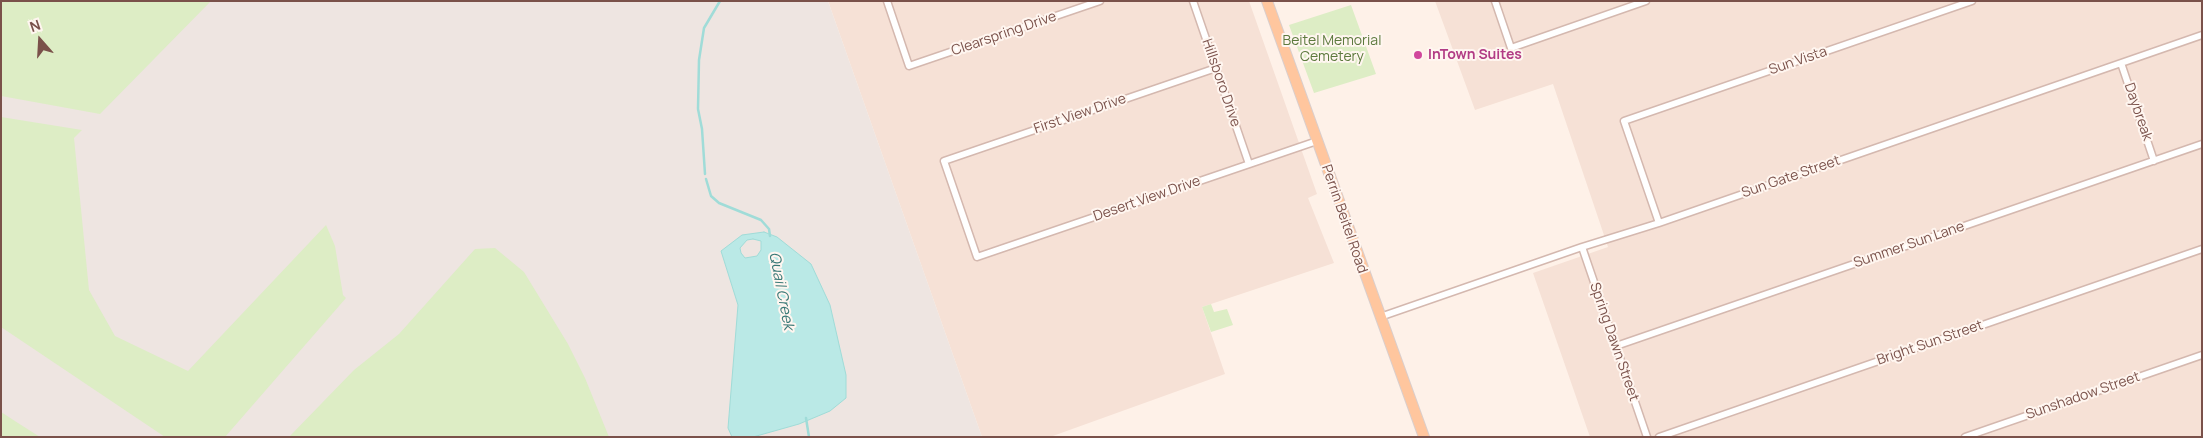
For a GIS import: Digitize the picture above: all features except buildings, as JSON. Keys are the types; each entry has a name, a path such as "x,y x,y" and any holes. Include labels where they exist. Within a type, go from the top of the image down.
{"main road":[{"name":"Perrin Beitel Road","path":"1267,1 1424,437"}],"street":[{"name":"Clearspring Drive","path":"887,1 909,66 1100,1"},
{"name":"Hillsboro Drive","path":"1194,1 1249,164"},
{"path":"1495,1 1511,48 1646,1"},
{"name":"Sun Vista","path":"1660,223 1624,122 1972,1"},
{"name":"Sun Gate Street","path":"1380,317 1582,247 1660,223 2202,35"},
{"name":"Daybreak","path":"2121,63 2154,161"},
{"name":"First View Drive","path":"976,257 944,161 1216,68"},
{"name":"Desert View Drive","path":"976,257 1317,141"},
{"name":"Summer Sun Lane","path":"1616,346 2202,144"},
{"name":"Spring Dawn Street","path":"1582,247 1647,437"},
{"name":"Bright Sun Street","path":"1659,437 2202,250"},
{"name":"Sunshadow Street","path":"1965,437 2202,355"}],"shaded area":[{"path":"1,1 828,1 982,437 1,437"},
{"path":"828,1 1249,1 1317,194 1308,198 1334,263 1202,307 1225,374 1050,437 982,437"},
{"path":"1435,1 2202,1 2202,437 1590,437 1533,273 1608,247 1553,84 1475,110"}],"green space":[{"path":"1,1 211,1 100,114 1,96"},
{"name":"Beitel Memorial Cemetery","path":"1351,5 1376,74 1314,93 1289,25"},
{"path":"1,117 82,130 74,138 89,290 115,336 188,371 326,225 335,246 343,295 346,298 225,437 165,437 1,327"},
{"path":"495,248 524,272 568,344 585,378 609,437 289,437 354,370 399,334 475,249"},
{"path":"1211,304 1214,312 1227,309 1233,325 1211,332 1202,307"},
{"path":"1,412 18,423 40,437 1,437"}],"water":[{"path":"764,232 777,237 811,264 830,305 846,375 846,398 830,411 799,424 753,437 732,437 728,428 738,305 721,251 742,235","holes":["747,240 761,241 761,250 757,256 745,258 740,248"]}],"waterway":[{"name":"Quail Creek","path":"705,174 702,129 698,109 699,60 704,28 720,1"},
{"name":"Quail Creek","path":"706,179 711,196 719,203 761,220 769,229 770,236"},
{"name":"Quail Creek","path":"806,418 809,437"}],"place":[{"name":"InTown Suites","path":"1418,55"}]}
